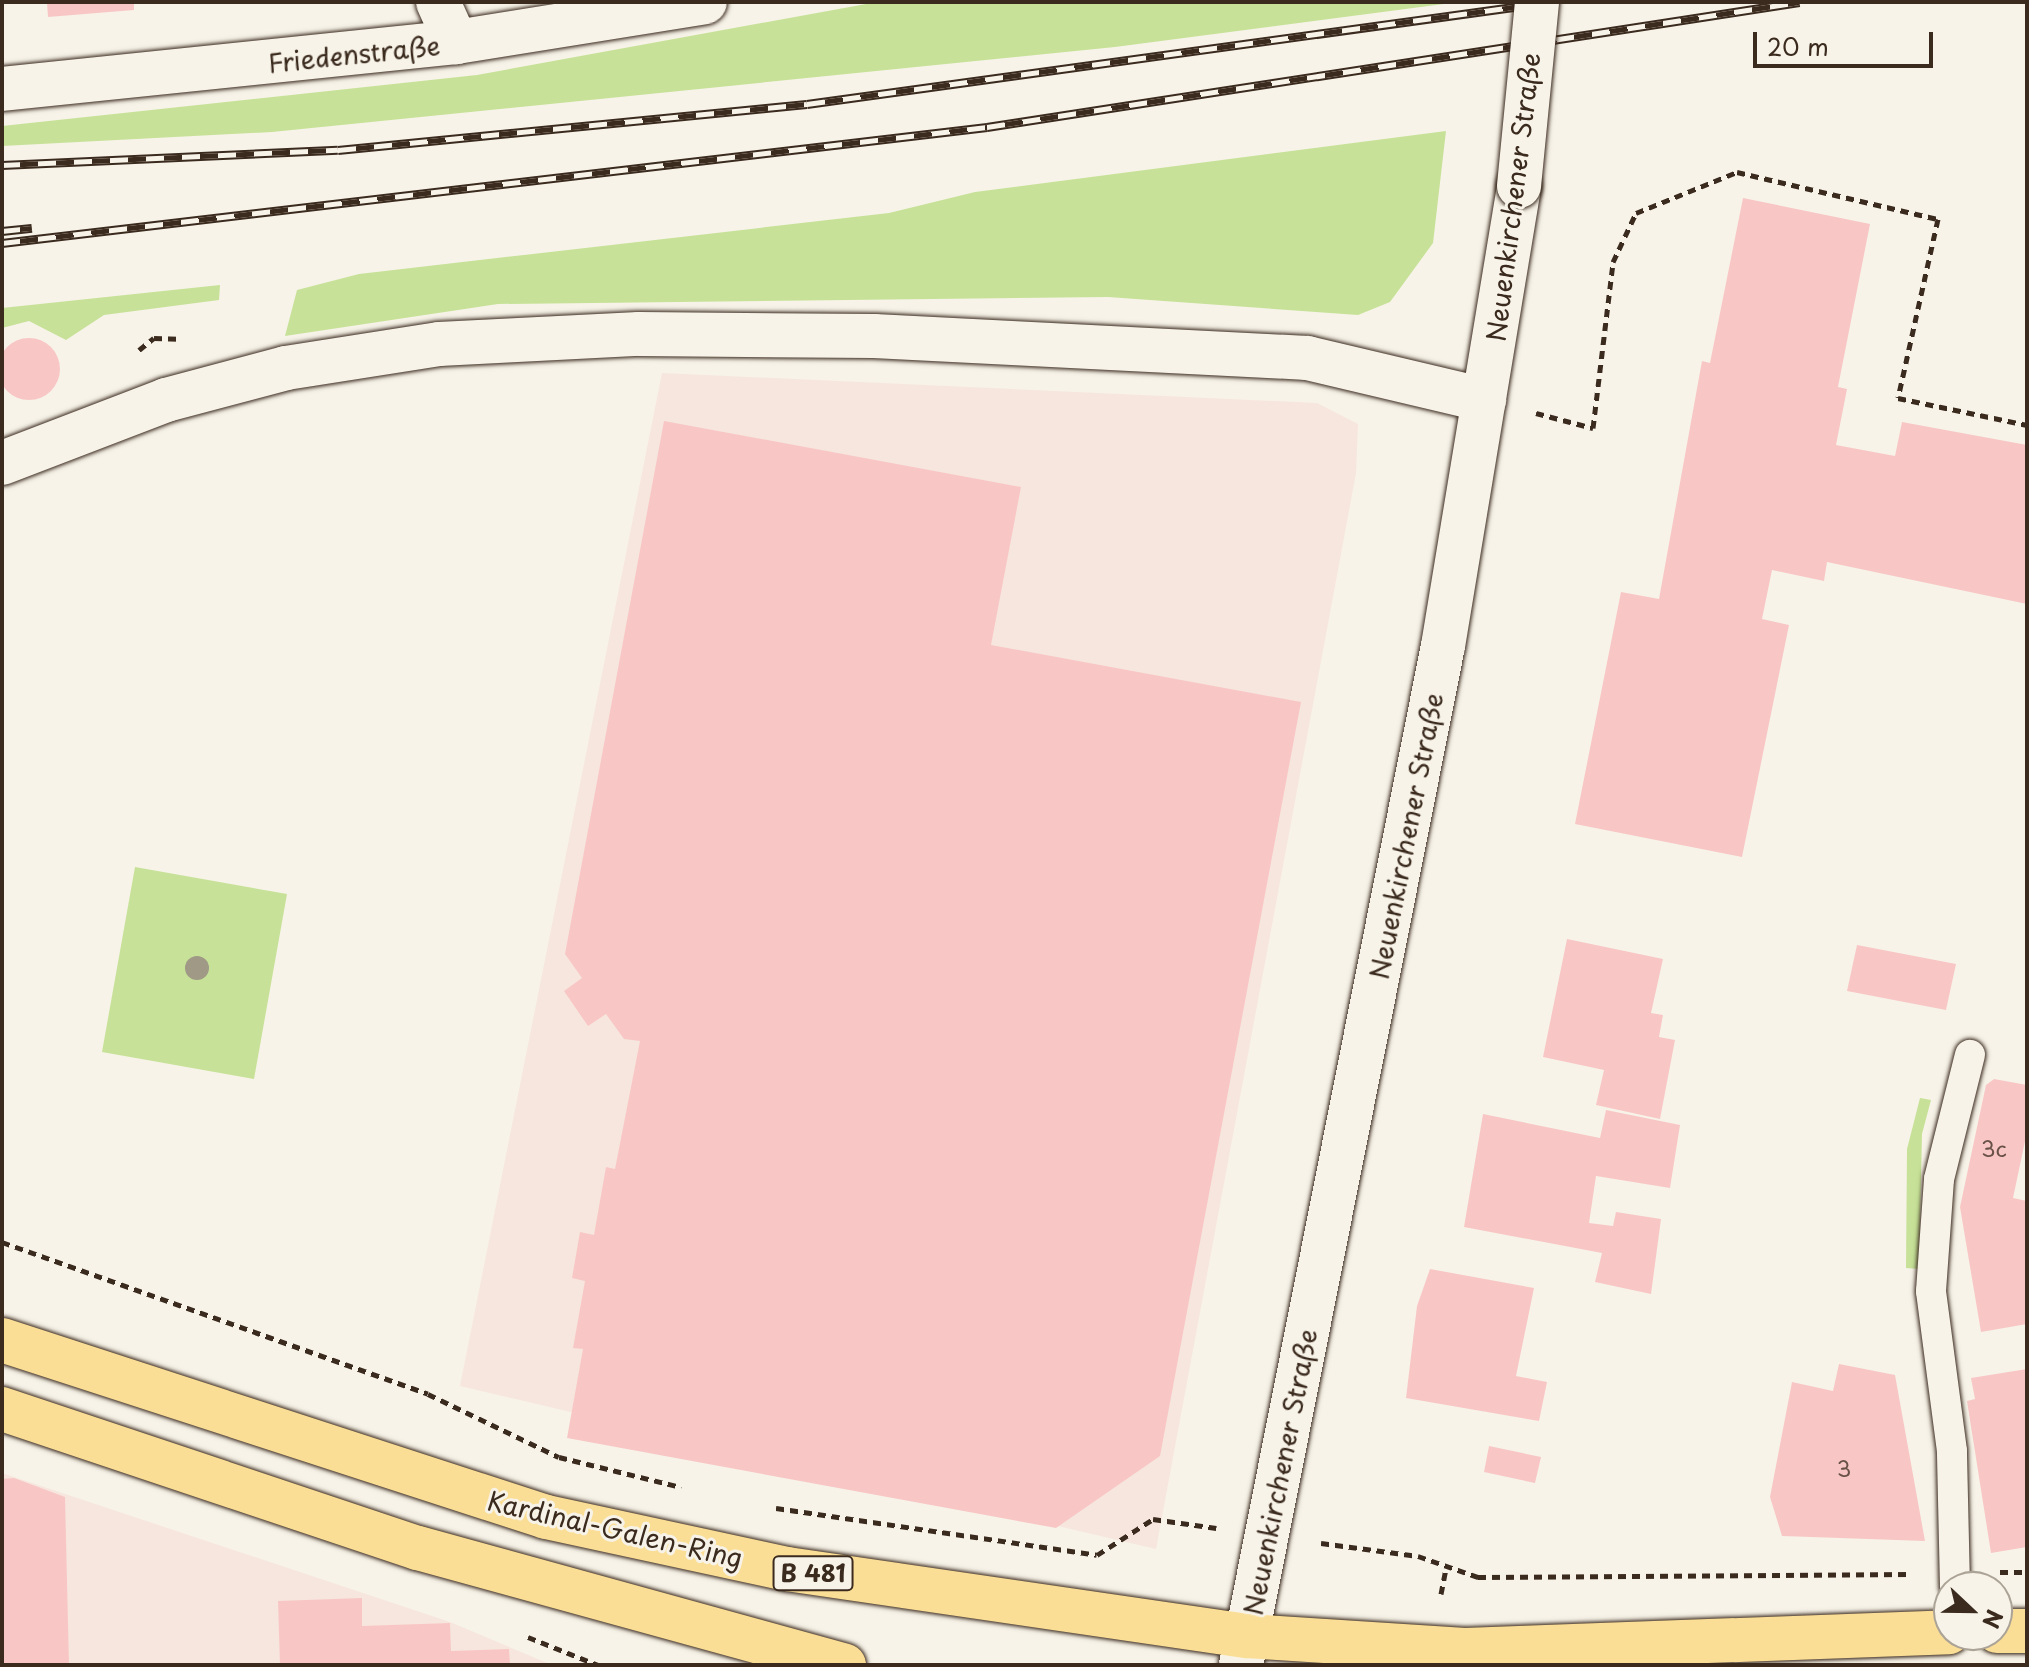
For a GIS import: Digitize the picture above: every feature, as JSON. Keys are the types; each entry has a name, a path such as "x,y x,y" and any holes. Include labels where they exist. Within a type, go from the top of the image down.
{"main road":[{"name":"Kardinal-Galen-Ring","path":"2,1340 546,1517 787,1569 1244,1650"},
{"path":"2,1409 418,1548 844,1665"},
{"name":"B 481","path":"1244,1650 1465,1650 1933,1633"}],"street":[{"path":"438,2 456,42"},
{"name":"Friedenstraße","path":"2,89 456,42 705,2"},
{"name":"Neuenkirchener Straße","path":"1244,1650 1425,741 1519,186 1537,2"},
{"path":"2,463 166,400 286,368 439,344 639,334 874,336 1307,358 1484,400"}],"lane":[{"path":"1954,1571 1952,1451 1931,1291 1939,1179 1970,1055"}],"path":[{"path":"1484,400 1593,428 1613,262 1636,213 1737,172 1938,219 1898,398 2027,425"},
{"path":"2,1242 428,1394 559,1457 690,1489"},
{"path":"763,1506 1097,1555 1153,1519"},
{"path":"1418,1556 1478,1577 1517,1579 1933,1580"}],"shaded area":[{"path":"662,373 1317,403 1358,424 1356,473 1156,1549 460,1386"},
{"path":"2,1473 450,1622 552,1665 2,1665"}],"green space":[{"path":"877,2 1459,2 1115,47 272,132 2,146 2,126 477,75"},
{"path":"1446,131 1433,243 1390,302 1358,315 1108,297 498,304 285,336 297,290 359,274 889,213 975,192"},
{"path":"220,285 219,300 104,315 66,340 29,321 2,328 2,308"},
{"path":"135,867 287,894 254,1079 102,1052"},
{"path":"1920,1098 1931,1100 1922,1134 1919,1269 1906,1268 1907,1149"}],"building":[{"path":"47,2 134,2 134,10 48,17"},
{"path":"1743,198 1870,224 1838,387 1847,389 1836,445 1895,456 1902,422 2027,445 2027,604 1827,562 1824,581 1772,570 1762,619 1789,625 1742,857 1575,824 1621,592 1659,599 1702,361 1710,363"},
{"path":"29,338 51,347 60,369 51,391 29,400 7,391 -2,369 7,347"},
{"path":"664,421 1021,487 991,645 1301,702 1160,1456 1056,1528 567,1438 583,1349 573,1348 585,1281 572,1278 580,1232 594,1235 606,1167 615,1169 640,1041 624,1039 606,1014 588,1026 564,991 582,978 565,954"},
{"path":"1567,939 1663,959 1651,1013 1663,1015 1659,1037 1675,1040 1660,1119 1596,1105 1604,1070 1543,1057"},
{"path":"1857,945 1956,964 1946,1010 1847,991"},
{"path":"1994,1079 2027,1085 2027,1132 2013,1198 2027,1201 2027,1324 1981,1332 1960,1207 1986,1085"},
{"path":"1606,1110 1680,1125 1670,1188 1596,1176 1589,1223 1613,1226 1616,1212 1661,1219 1651,1294 1595,1282 1602,1253 1464,1227 1483,1114 1600,1138"},
{"path":"1430,1269 1534,1288 1516,1376 1547,1382 1539,1421 1406,1398 1417,1306"},
{"path":"1839,1364 1895,1375 1925,1541 1782,1536 1770,1497 1792,1382 1833,1391"},
{"path":"2027,1369 2027,1547 1991,1553 1967,1401 1975,1399 1971,1378"},
{"path":"1489,1446 1541,1457 1535,1483 1484,1472"},
{"path":"14,1478 65,1497 69,1665 2,1665 2,1479"},
{"path":"362,1598 362,1626 450,1623 451,1651 509,1649 510,1665 280,1665 278,1601"}],"railway":[{"path":"2,165 338,150 807,104 1550,2"},
{"path":"2,243 987,127 1799,2"},
{"path":"2,231 32,228"}]}
